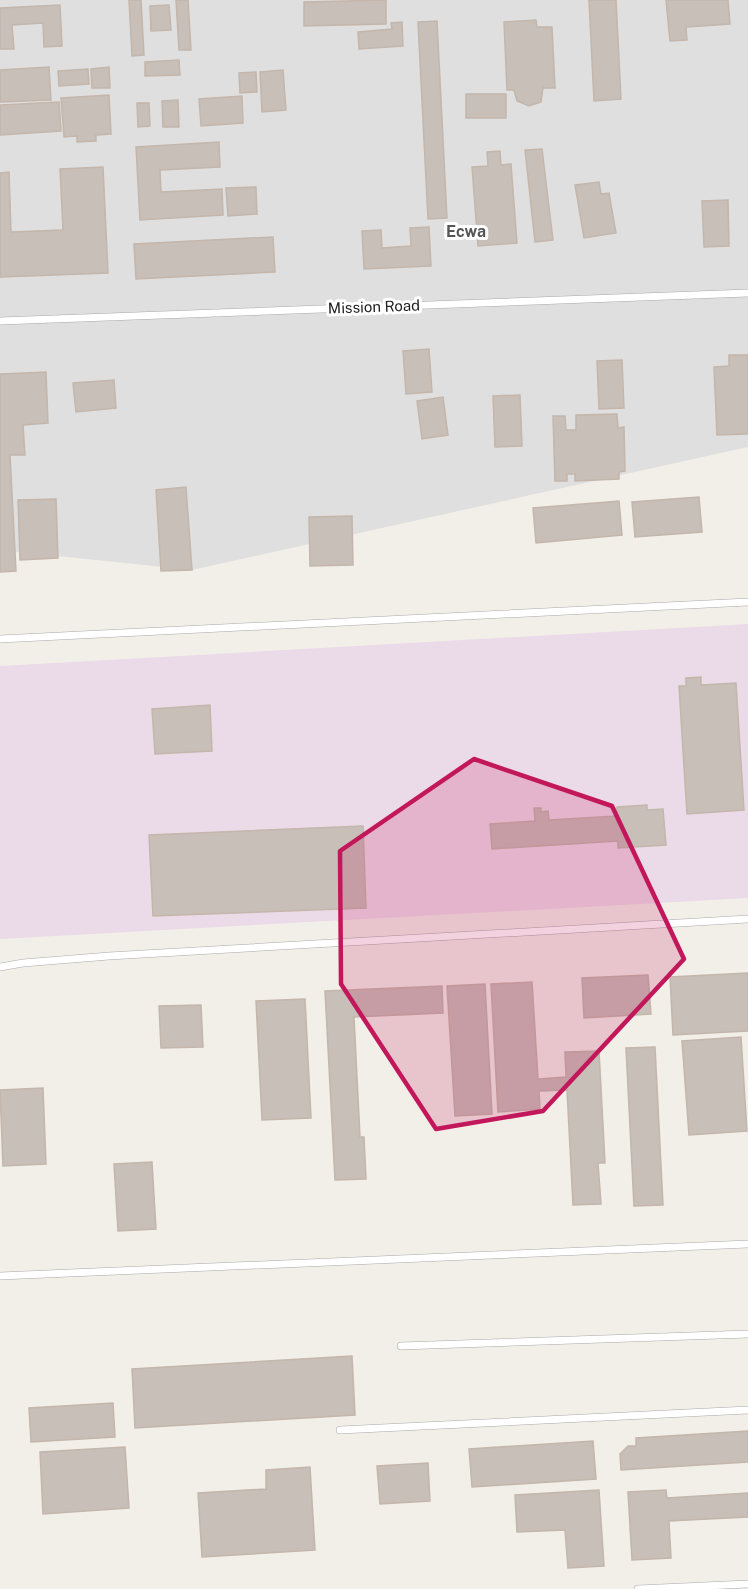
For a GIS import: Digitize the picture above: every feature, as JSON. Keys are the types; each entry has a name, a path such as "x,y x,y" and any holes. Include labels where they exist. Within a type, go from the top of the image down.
{"lane":[{"name":"Mission Road","path":"0,321 748,293"},
{"path":"0,639 748,602"},
{"path":"0,967 110,956 748,919"},
{"path":"0,1276 748,1244"},
{"path":"401,1347 748,1334"},
{"path":"340,1430 748,1410"},
{"path":"638,1589 748,1584"}],"highlighted area":[{"path":"474,759 612,806 684,959 543,1111 436,1129 341,984 340,851"}],"shaded area":[{"path":"0,0 748,0 748,447 192,570 0,550"},
{"path":"748,624 748,898 0,939 0,666"}],"building":[{"path":"129,0 141,0 144,55 132,56"},
{"path":"176,0 188,0 191,50 179,50"},
{"path":"386,0 386,24 304,26 304,2"},
{"path":"589,0 616,0 621,99 594,101"},
{"path":"666,0 728,0 730,24 686,27 687,40 670,41"},
{"path":"60,5 62,46 44,47 43,23 12,25 14,49 0,49 0,8"},
{"path":"169,5 171,30 151,31 150,6"},
{"path":"536,20 537,27 552,27 555,88 543,88 541,102 529,106 517,101 514,90 507,90 504,22"},
{"path":"437,21 447,218 428,219 418,22"},
{"path":"402,22 403,46 359,49 358,32 392,29 391,23"},
{"path":"179,60 180,75 145,76 145,62"},
{"path":"49,67 51,100 0,102 0,70"},
{"path":"109,67 110,88 92,88 91,69"},
{"path":"88,69 89,84 59,86 58,71"},
{"path":"283,70 286,110 262,112 260,72"},
{"path":"256,72 257,92 240,93 239,73"},
{"path":"466,94 506,94 506,118 466,118"},
{"path":"109,95 111,134 96,135 96,141 77,142 77,136 64,137 61,98"},
{"path":"242,96 243,123 201,126 199,99"},
{"path":"178,100 179,127 163,127 162,101"},
{"path":"59,102 61,131 0,135 0,105"},
{"path":"137,103 149,103 150,126 138,127"},
{"path":"219,142 220,167 160,170 161,192 222,189 223,215 140,220 136,147"},
{"path":"542,149 553,240 535,242 525,150"},
{"path":"500,151 501,165 511,164 517,243 478,246 472,167 488,166 487,152"},
{"path":"103,167 108,273 0,277 0,173 9,172 11,232 63,230 60,169"},
{"path":"599,182 601,194 609,193 616,233 584,238 575,185"},
{"path":"256,187 257,214 228,216 226,188"},
{"path":"728,200 729,246 704,247 702,201"},
{"path":"429,227 431,266 364,269 362,231 381,230 382,248 411,246 410,228"},
{"path":"273,237 275,272 136,279 134,244"},
{"path":"429,349 432,392 406,394 403,351"},
{"path":"729,355 748,355 748,434 717,435 714,367 729,366"},
{"path":"622,360 624,408 599,409 597,361"},
{"path":"46,372 48,423 23,425 25,455 10,455 16,571 0,572 0,374"},
{"path":"114,380 116,408 76,412 73,383"},
{"path":"520,395 522,446 495,447 493,396"},
{"path":"443,397 448,435 422,439 417,401"},
{"path":"617,414 618,428 624,427 625,471 619,472 619,479 575,481 575,474 567,474 567,481 555,481 553,416 565,416 566,430 576,430 576,415"},
{"path":"186,487 192,570 161,571 156,490"},
{"path":"699,497 702,532 635,537 632,502"},
{"path":"56,499 58,558 20,560 18,500"},
{"path":"619,501 622,535 536,543 533,508"},
{"path":"352,516 353,565 310,566 309,517"},
{"path":"701,677 701,685 736,683 744,810 687,814 679,686 686,686 686,678"},
{"path":"210,705 212,751 155,754 152,709"},
{"path":"647,805 647,810 663,809 666,845 618,848 618,841 492,849 490,824 535,821 534,808 541,808 541,812 548,811 549,820 617,816 617,807"},
{"path":"363,826 366,908 153,916 149,835"},
{"path":"748,973 748,1031 673,1035 670,977"},
{"path":"648,975 651,1014 584,1018 582,978"},
{"path":"532,982 538,1079 566,1077 565,1052 599,1051 605,1163 598,1163 601,1204 573,1205 567,1090 539,1091 540,1109 498,1112 491,984"},
{"path":"485,984 492,1114 455,1116 447,986"},
{"path":"442,986 443,1013 354,1017 360,1137 364,1137 366,1179 335,1180 325,991"},
{"path":"305,999 311,1118 262,1120 256,1001"},
{"path":"201,1005 203,1047 161,1048 159,1006"},
{"path":"741,1037 747,1131 689,1135 682,1041"},
{"path":"655,1047 663,1205 634,1206 626,1048"},
{"path":"43,1088 46,1164 3,1166 0,1090"},
{"path":"152,1162 156,1229 118,1231 114,1164"},
{"path":"352,1356 355,1415 135,1428 132,1369"},
{"path":"113,1403 115,1437 31,1442 29,1408"},
{"path":"748,1431 748,1462 621,1470 620,1454 628,1446 636,1446 636,1438"},
{"path":"593,1441 596,1479 472,1487 469,1449"},
{"path":"125,1447 129,1508 43,1514 40,1452"},
{"path":"428,1463 430,1501 380,1504 377,1466"},
{"path":"310,1467 315,1550 202,1557 198,1493 266,1489 266,1470"},
{"path":"599,1490 604,1566 568,1568 565,1530 517,1532 515,1495"},
{"path":"666,1490 667,1498 748,1493 748,1517 669,1521 671,1558 632,1560 628,1492"}],"district":[{"name":"Ecwa","path":"466,231"}]}
